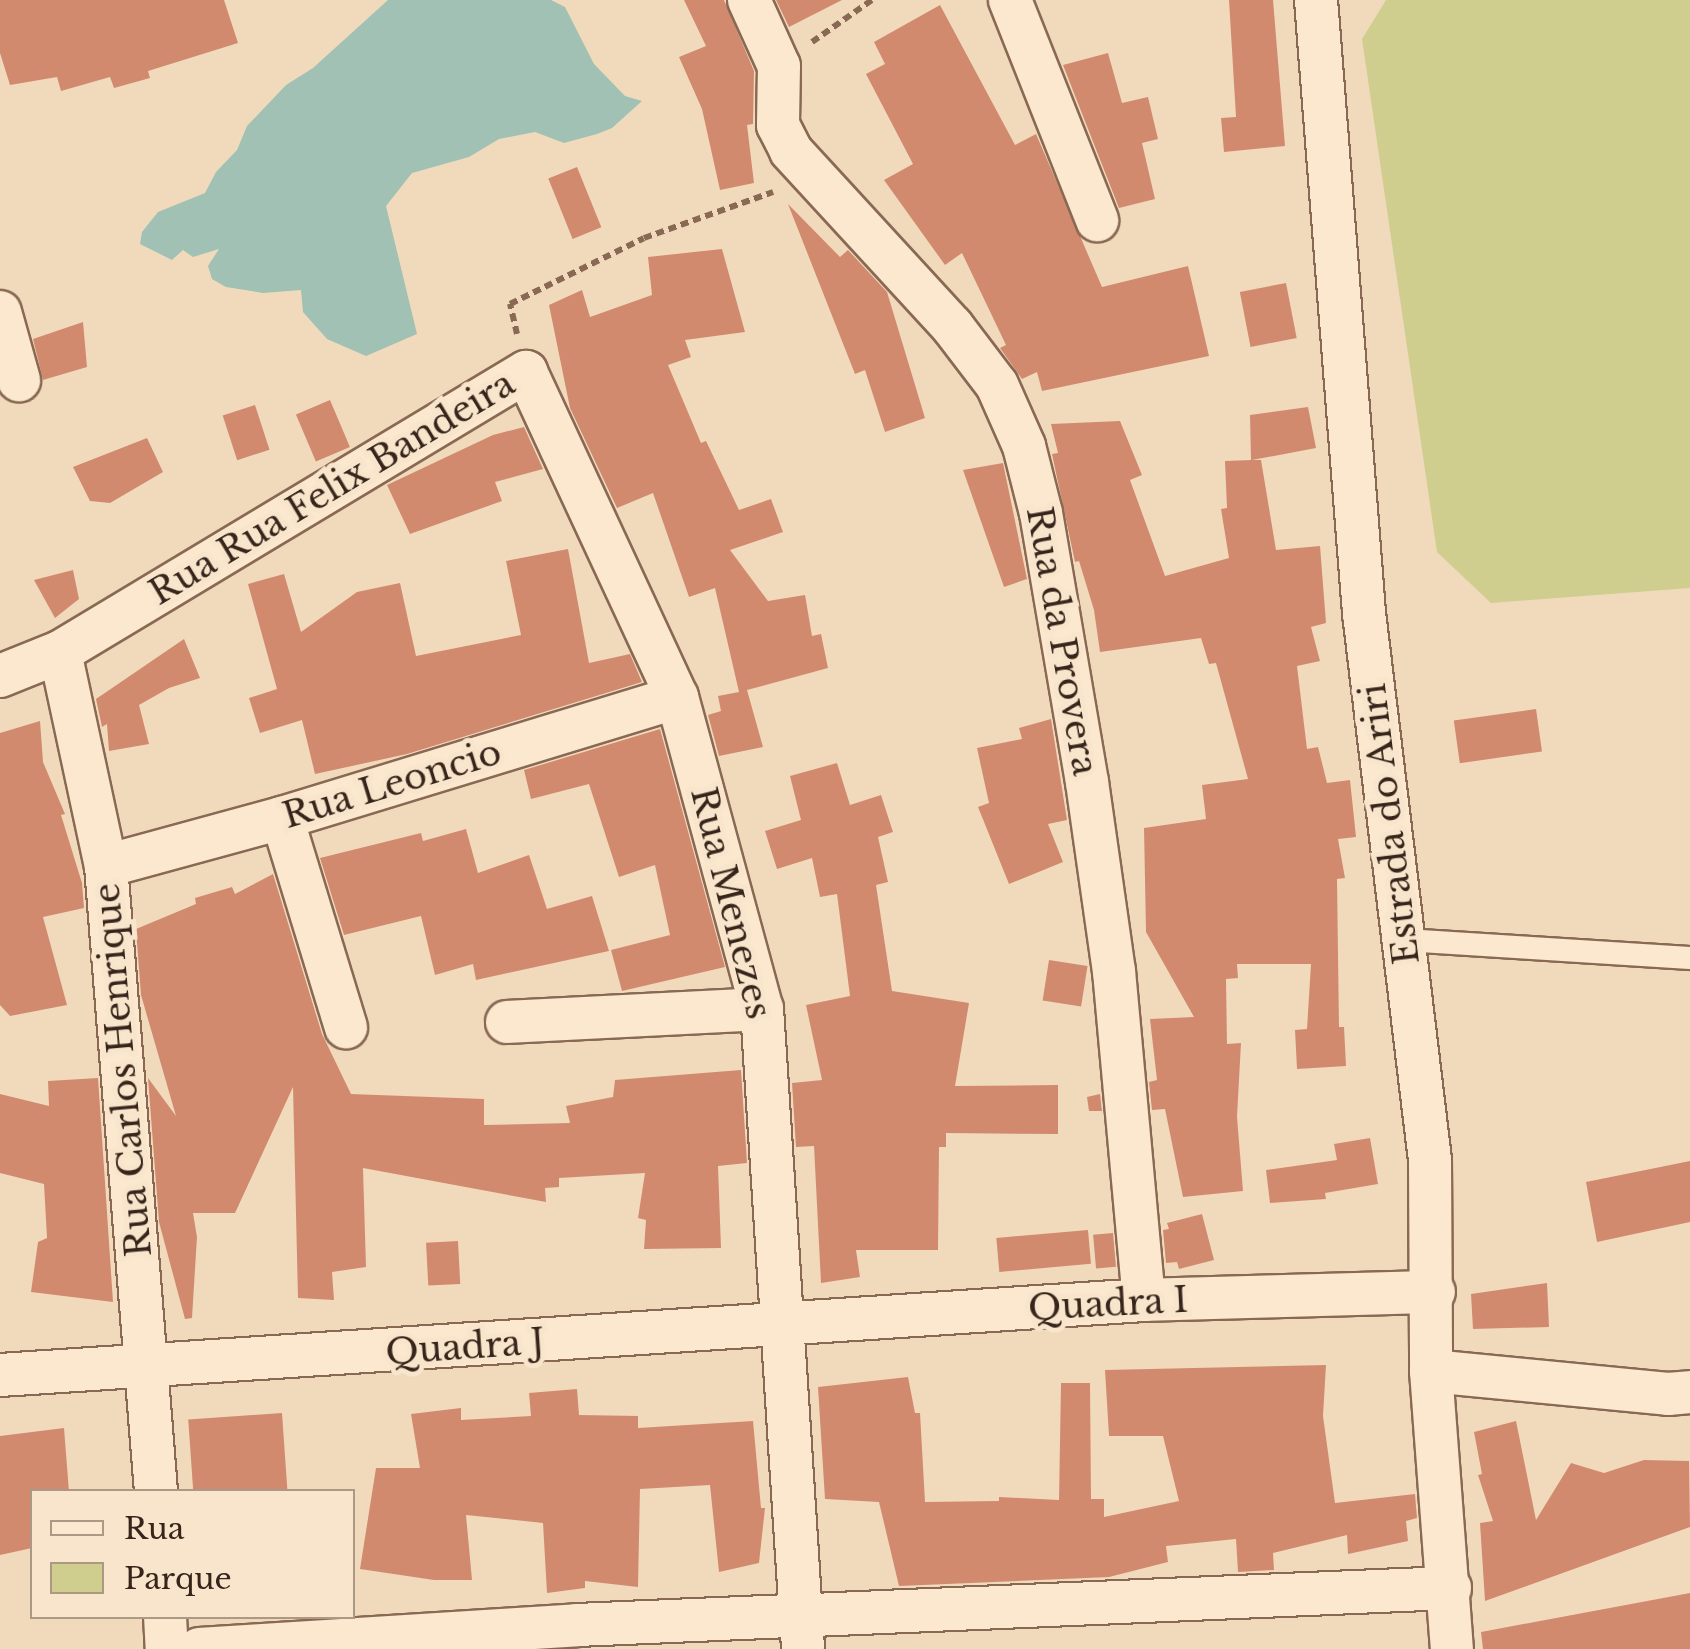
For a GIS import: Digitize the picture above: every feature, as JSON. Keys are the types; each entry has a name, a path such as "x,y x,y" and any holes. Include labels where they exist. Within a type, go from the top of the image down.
{"street":[{"path":"749,0 778,66"},
{"path":"1010,0 1097,220"},
{"name":"Estrada do Ariri","path":"1316,0 1364,614 1430,1160 1434,1292 1431,1371 1452,1649"},
{"name":"Rua da Provera","path":"778,66 778,125 811,178 952,326 997,385 1024,446 1081,744 1112,952 1144,1300"},
{"path":"0,312 19,380"},
{"name":"Rua Rua Felix Bandeira","path":"0,676 60,652 526,372"},
{"name":"Rua Menezes","path":"526,372 677,697 762,1009 802,1633"},
{"name":"Rua Carlos Henrique","path":"60,652 106,866 156,1489"},
{"name":"Rua Leoncio","path":"106,866 282,818 677,697"},
{"path":"282,818 346,1027"},
{"path":"507,1022 762,1009"},
{"name":"Quadra I","path":"782,1325 1144,1300 1434,1292"},
{"name":"Quadra J","path":"0,1374 148,1368 782,1325"},
{"path":"1431,1371 1668,1394 1690,1392"},
{"path":"199,1649 802,1633 1450,1588"},
{"path":"165,1619 168,1649"}],"lane":[{"path":"1404,940 1690,958"}],"path":[{"path":"778,66 872,0"},
{"name":"Rua Rua Felix Bandeira","path":"526,372 510,304 644,238 811,178"}],"green space":[{"path":"1386,0 1690,0 1690,588 1491,603 1437,552 1362,39"}],"shaded area":[{"path":"388,0 551,0 565,7 594,64 625,96 642,101 612,128 597,134 564,143 535,132 499,139 469,157 412,173 386,206 417,334 366,356 327,339 303,312 301,290 263,293 226,287 212,279 208,266 219,249 193,257 183,250 172,260 140,244 142,232 158,212 205,193 216,172 237,150 247,126 286,85 313,68"}],"building":[{"path":"0,0 224,0 238,43 148,71 150,78 114,88 110,77 61,91 57,77 10,85 0,53"},
{"path":"684,0 724,0 754,71 753,124 747,125 754,183 720,190 702,109 679,57 706,46"},
{"path":"776,0 842,0 789,27"},
{"path":"1229,0 1273,0 1285,146 1224,152 1221,118 1236,117"},
{"path":"940,5 1015,145 1036,134 1102,287 1188,266 1209,356 1042,391 1037,372 1022,379 1000,348 1006,345 962,253 945,265 884,180 913,164 866,74 885,64 874,42"},
{"path":"1108,53 1122,103 1148,97 1158,139 1142,143 1155,199 1119,208 1063,65"},
{"path":"577,167 601,227 573,239 548,179"},
{"path":"788,204 840,257 848,250 887,292 925,418 885,432 865,370 855,374"},
{"path":"722,249 745,332 685,340 691,357 668,365 701,443 706,441 739,510 771,499 783,532 730,550 768,601 805,595 812,636 821,634 828,668 747,690 763,747 719,756 708,715 721,711 718,696 739,692 715,588 689,597 653,493 617,508 570,408 549,305 582,290 590,317 652,295 648,257"},
{"path":"1286,283 1297,338 1251,347 1240,292"},
{"path":"83,322 87,367 43,380 33,339"},
{"path":"330,400 350,447 316,461 296,414"},
{"path":"255,405 270,450 237,460 223,416"},
{"path":"1308,407 1316,448 1252,460 1261,460 1276,550 1320,546 1326,623 1311,627 1320,661 1297,666 1307,749 1318,747 1327,783 1350,780 1356,837 1338,839 1345,878 1337,879 1339,1027 1344,1027 1346,1066 1297,1069 1295,1030 1307,1029 1311,964 1237,964 1238,978 1226,979 1227,1044 1241,1043 1237,1117 1243,1191 1183,1197 1165,1109 1152,1110 1149,1082 1157,1080 1150,1019 1194,1017 1146,932 1144,828 1206,819 1202,785 1248,779 1216,663 1209,664 1201,638 1100,652 1094,610 1079,561 1075,562 1052,454 1058,453 1051,424 1120,421 1142,475 1130,480 1165,576 1229,558 1221,509 1227,508 1225,461 1251,460 1250,415"},
{"path":"524,427 543,469 495,482 502,501 410,534 387,485 493,435"},
{"path":"147,438 163,472 110,503 90,501 73,467"},
{"path":"1003,463 1027,579 1004,587 963,470"},
{"path":"568,549 589,663 630,654 642,682 407,754 315,774 302,720 260,733 249,698 277,689 248,584 284,574 301,632 357,592 400,583 416,656 521,635 506,561"},
{"path":"73,570 79,599 55,618 34,580"},
{"path":"184,639 200,678 169,688 139,705 149,744 109,751 107,724 102,727 96,699"},
{"path":"1536,709 1542,752 1460,763 1454,721"},
{"path":"1051,719 1067,820 1048,824 1063,862 1009,884 978,807 989,803 977,748 1022,739 1019,728"},
{"path":"40,721 43,762 65,814 61,815 82,883 84,908 43,917 67,1005 10,1016 0,1005 0,733"},
{"path":"660,729 725,967 622,991 611,950 670,935 655,865 619,877 589,784 531,799 524,770"},
{"path":"837,763 850,805 881,795 893,832 878,837 888,882 876,885 892,991 969,1003 955,1086 1058,1085 1058,1134 946,1133 946,1147 939,1147 938,1250 856,1250 860,1277 821,1283 814,1146 796,1147 792,1083 822,1080 806,1005 850,996 837,894 820,897 812,858 777,869 765,831 801,820 790,776"},
{"path":"466,829 478,873 529,855 547,909 592,896 609,951 476,980 473,964 435,975 421,916 344,935 320,858 421,833 423,841"},
{"path":"273,874 322,1034 351,1094 484,1099 484,1125 570,1123 566,1106 613,1097 615,1080 741,1070 747,1163 718,1166 721,1248 644,1249 646,1220 638,1218 645,1173 559,1178 559,1187 545,1188 546,1202 363,1168 366,1267 332,1272 334,1300 298,1298 293,1087 235,1213 193,1213 197,1237 192,1318 185,1319 159,1222 148,1078 176,1116 141,995 136,929 196,904 195,898 232,887 235,894"},
{"path":"1049,960 1088,966 1081,1007 1043,1000"},
{"path":"98,1078 113,1302 31,1292 38,1242 47,1238 44,1184 0,1173 0,1094 49,1106 48,1081"},
{"path":"1100,1094 1102,1111 1089,1111 1087,1097"},
{"path":"1370,1138 1378,1184 1325,1193 1326,1199 1270,1203 1266,1170 1337,1160 1334,1144"},
{"path":"1690,1161 1690,1222 1597,1242 1586,1182"},
{"path":"1202,1214 1214,1260 1179,1269 1177,1262 1166,1263 1163,1230 1169,1229 1167,1223"},
{"path":"1088,1230 1091,1264 999,1272 996,1238"},
{"path":"1113,1233 1116,1267 1096,1269 1093,1235"},
{"path":"458,1241 460,1284 428,1286 426,1243"},
{"path":"1547,1283 1549,1327 1473,1329 1471,1294"},
{"path":"1326,1365 1323,1416 1335,1503 1415,1494 1417,1518 1406,1521 1408,1541 1348,1554 1347,1535 1273,1553 1274,1570 1238,1572 1236,1539 1166,1546 1168,1562 1109,1577 899,1586 879,1502 825,1499 818,1387 908,1377 915,1413 920,1413 925,1502 999,1501 999,1497 1059,1500 1061,1383 1090,1383 1091,1499 1104,1499 1104,1517 1179,1501 1163,1436 1109,1436 1105,1370"},
{"path":"577,1389 579,1415 638,1416 638,1428 753,1421 761,1508 765,1508 759,1563 719,1572 710,1485 640,1489 638,1587 585,1581 585,1588 547,1593 543,1523 466,1515 472,1580 434,1580 360,1569 376,1468 420,1468 411,1414 461,1408 461,1420 531,1416 529,1393"},
{"path":"282,1413 287,1489 193,1489 188,1420"},
{"path":"1516,1421 1536,1520 1571,1463 1604,1473 1644,1460 1689,1461 1690,1527 1485,1601 1480,1523 1493,1521 1478,1475 1482,1474 1474,1432"},
{"path":"64,1428 69,1489 30,1489 30,1548 0,1555 0,1436"},
{"path":"1690,1593 1690,1649 1483,1649 1481,1632"}]}
